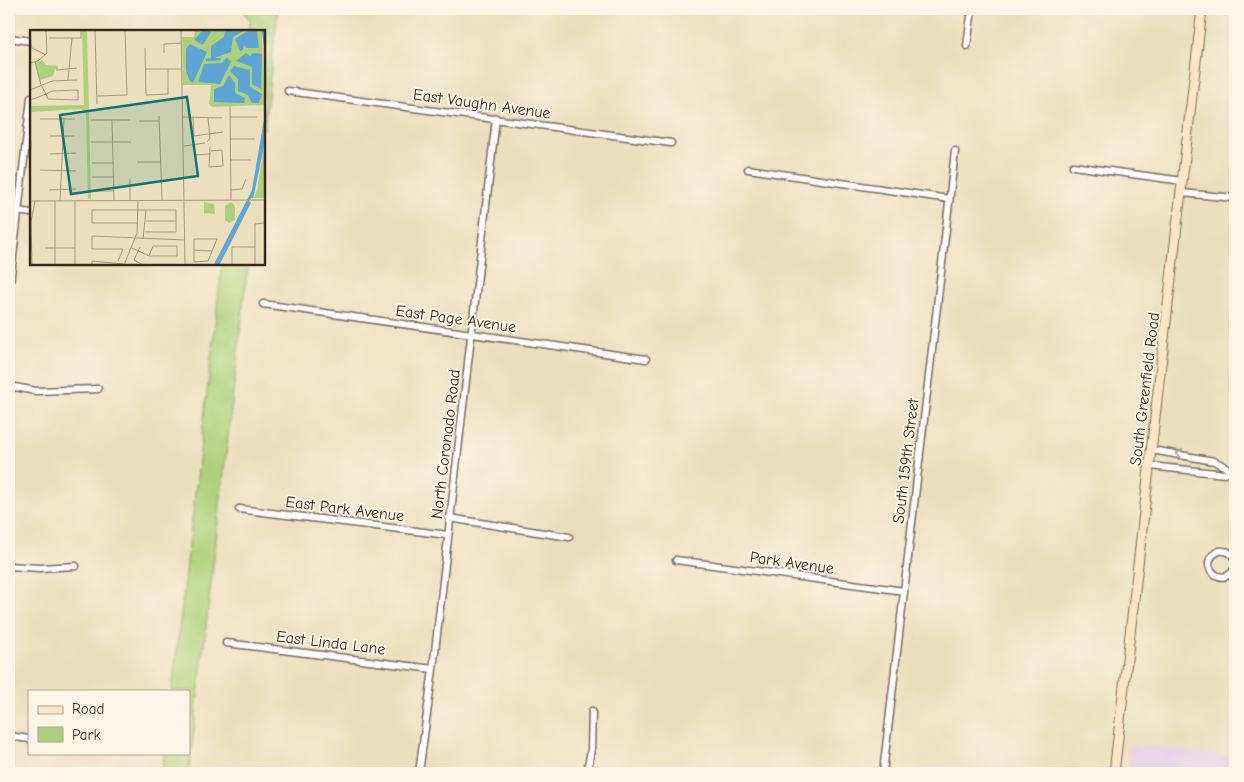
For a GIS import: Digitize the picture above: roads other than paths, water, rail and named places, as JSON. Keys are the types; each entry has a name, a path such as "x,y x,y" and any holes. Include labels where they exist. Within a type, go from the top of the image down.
{"main road":[{"name":"South Greenfield Road","path":"1114,773 1202,9"}],"street":[{"path":"968,46 972,9"},
{"path":"9,38 30,41"},
{"name":"East Vaughn Avenue","path":"288,91 671,143"},
{"path":"9,292 30,107"},
{"name":"North Coronado Road","path":"419,773 433,669 496,118"},
{"name":"South 159th Street","path":"883,773 955,151"},
{"path":"1073,166 1183,181"},
{"path":"748,169 949,198"},
{"path":"1182,193 1235,198"},
{"path":"9,210 30,213"},
{"name":"East Page Avenue","path":"263,304 646,359"},
{"path":"9,386 36,391 98,389"},
{"path":"1152,450 1214,461 1234,471"},
{"path":"1193,471 1195,457"},
{"path":"1150,466 1224,474 1234,471"},
{"name":"East Park Avenue","path":"239,509 448,535"},
{"path":"449,518 569,537"},
{"path":"1235,560 1230,553 1222,550 1214,554 1210,561 1211,570 1222,577 1230,574 1235,568"},
{"name":"Park Avenue","path":"676,560 904,592"},
{"path":"9,566 39,568 76,566"},
{"name":"East Linda Lane","path":"226,643 433,669"},
{"path":"587,773 591,748 592,711"},
{"path":"9,736 28,739"}]}
